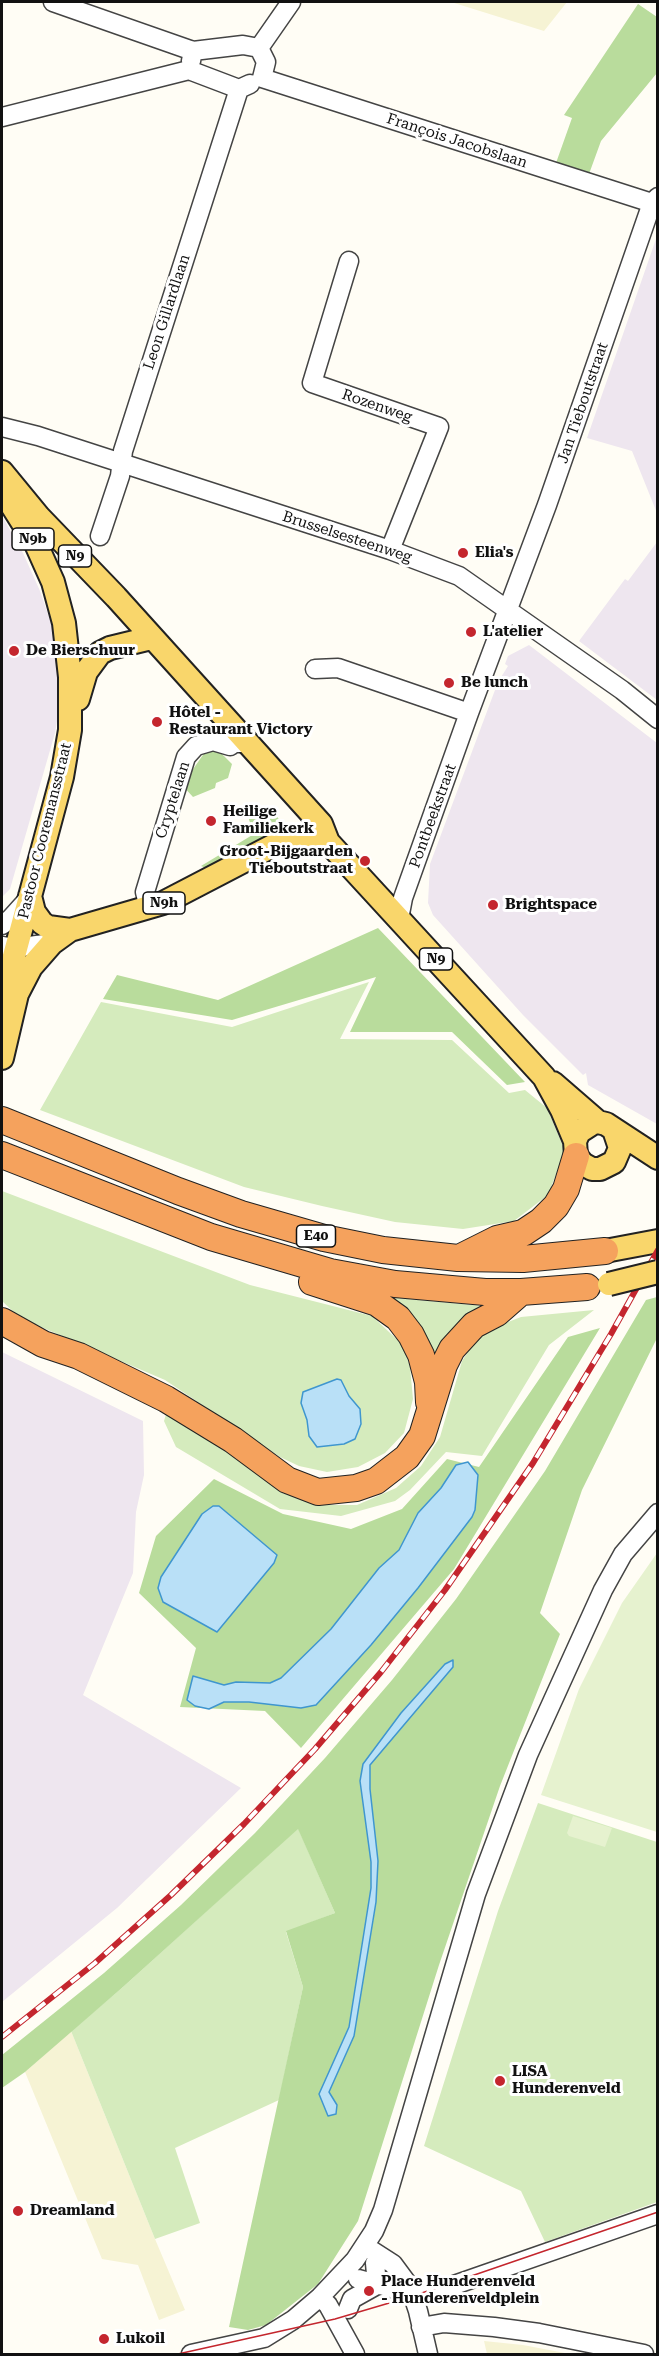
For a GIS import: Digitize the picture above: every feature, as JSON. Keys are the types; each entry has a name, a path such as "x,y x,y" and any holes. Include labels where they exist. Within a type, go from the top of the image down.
{"highway":[{"name":"E40","path":"2,1120 178,1191 283,1227 382,1250 458,1258 523,1259 617,1249"},
{"path":"458,1258 497,1239 523,1233 541,1221 556,1206 566,1189 575,1148"},
{"name":"E40","path":"2,1155 211,1237 330,1272 438,1289 521,1292 598,1286"},
{"path":"269,1255 314,1283 377,1304 398,1318 411,1335 421,1355 428,1382 430,1410"},
{"path":"2,1321 43,1344 78,1356 166,1399 233,1440 287,1480 318,1492 356,1488 376,1481 392,1471 407,1457 422,1436 444,1365 452,1349 474,1325 497,1313 521,1292"}],"main road":[{"name":"N9","path":"2,472 39,517 116,597 321,824 328,842 544,1077 606,1126 657,1158"},
{"name":"Pastoor Cooremansstraat","path":"2,490 36,544 53,582 64,623 70,676 70,730 62,777 30,896 8,947"},
{"name":"N9b","path":"70,730 80,687 86,672 100,653 110,648 152,638"},
{"path":"286,839 294,823 300,802"},
{"name":"N9h","path":"61,937 149,908 188,892 286,839 307,837 319,838 328,842"},
{"path":"2,1058 17,994 31,967 61,937 42,923 33,912 30,896"},
{"name":"N9b","path":"2,1001 8,947"},
{"name":"N9","path":"544,1077 566,1118 575,1148"},
{"path":"606,1126 620,1148 614,1162 608,1167 592,1169 583,1164 575,1148 579,1132 606,1126"},
{"name":"E40","path":"617,1249 657,1241"},
{"name":"E40","path":"598,1286 657,1272"}],"street":[{"path":"53,2 193,51 243,45 259,48"},
{"path":"259,48 291,2"},
{"path":"2,117 189,70 239,89 262,78 266,62 259,48"},
{"path":"189,70 193,51"},
{"name":"François Jacobslaan","path":"262,78 655,200"},
{"name":"Leon Gillardlaan","path":"100,536 120,476 123,451 239,89"},
{"name":"Jan Tieboutstraat","path":"509,610 655,200"},
{"name":"Rozenweg","path":"349,261 312,383 439,427 390,550"},
{"name":"Brusselsesteenweg","path":"2,427 38,436 390,550 459,576 622,690 657,719"},
{"name":"Pontbeekstraat","path":"399,919 403,898 469,713 509,610"},
{"path":"315,669 338,668 469,713"},
{"name":"Cryptelaan","path":"149,908 145,892 186,757 196,746 213,741 230,746 234,743 246,743"},
{"path":"2,925 30,896"},
{"path":"8,947 61,937"},
{"path":"191,2355 264,2338 293,2320 320,2297 365,2246 383,2210 476,1894 528,1755 603,1590 623,1554 657,1513"},
{"path":"407,2296 657,2214"},
{"path":"365,2246 393,2264 410,2287 407,2296"},
{"path":"375,2263 376,2285"},
{"path":"358,2279 403,2291 422,2327 428,2355"},
{"path":"348,2309 352,2300 376,2285"},
{"path":"320,2297 328,2305 352,2349"},
{"path":"422,2327 444,2323 494,2327 539,2333 644,2355"}],"shaded area":[{"path":"451,2 567,2 544,31"},
{"path":"657,236 658,513 632,451 587,438"},
{"path":"2,516 23,553 40,591 66,666 55,733 10,889 2,897"},
{"path":"657,542 657,700 579,641 625,579 628,581"},
{"path":"529,645 657,743 657,1124 588,1085 586,1073 583,1075 523,1015 433,915 428,903 430,864 498,682 508,666 505,664 508,656"},
{"path":"2,1352 143,1421 144,1475 136,1512 133,1573 83,1695 241,1788 117,1908 2,2002"},
{"path":"71,2031 185,2310 159,2320 138,2265 102,2259 25,2072"},
{"path":"484,2341 523,2345 570,2354 487,2354"}],"green space":[{"path":"638,4 657,17 657,73 601,141 589,174 556,163 572,118 564,115"},
{"path":"205,752 220,752 232,764 228,778 216,783 215,788 193,797 182,785"},
{"path":"272,809 282,824 275,831 208,869 201,866 254,834 246,811"},
{"path":"378,928 525,1082 507,1085 452,1032 350,1032 376,977 232,1020 103,999 117,975 218,1000"},
{"path":"369,982 340,1039 452,1040 509,1093 525,1090 547,1108 565,1151 548,1195 514,1221 463,1229 395,1222 322,1206 244,1187 40,1110 101,1002 232,1027"},
{"path":"2,1191 250,1285 372,1316 404,1346 410,1367 413,1399 404,1433 385,1453 358,1467 327,1472 299,1466 280,1457 165,1380 20,1318 2,1301"},
{"path":"387,1297 494,1307 436,1373"},
{"path":"657,1297 657,1338 582,1490 540,1613 560,1634 500,1786 439,1965 358,2221 318,2284 266,2325 248,2330 229,2327 303,1987 286,1931 335,1913 298,1829 123,1987 25,2072 2,2088 2,2055 104,1973 181,1905 255,1833 325,1758 392,1680 456,1599 545,1471 646,1300"},
{"path":"594,1310 549,1345 482,1456 446,1452 410,1490 395,1501 341,1516 280,1509 176,1447 164,1421 167,1411 243,1460 282,1493 323,1505 357,1505 396,1488 421,1466 440,1437 462,1361 474,1343 490,1329 521,1317"},
{"path":"600,1328 454,1569 301,1748 265,1711 180,1707 196,1648 139,1593 156,1536 214,1479 283,1514 351,1529 402,1509 447,1459 479,1467 568,1337"},
{"path":"657,1553 657,1832 541,1795 579,1689 622,1603"},
{"path":"538,1803 657,1842 657,2202 545,2242 521,2191 424,2146 498,1911"},
{"path":"573,1816 612,1828 605,1847 569,1836 567,1833"},
{"path":"298,1828 335,1913 286,1932 303,1987 279,2100 175,2148 200,2223 155,2239 71,2031 123,1987"}],"water":[{"path":"337,1379 341,1380 349,1396 360,1409 361,1424 355,1439 344,1444 317,1447 309,1436 307,1420 301,1403 303,1392"},
{"path":"468,1462 478,1475 475,1510 472,1517 371,1645 316,1705 301,1708 249,1702 224,1702 209,1709 195,1706 187,1700 193,1676 224,1685 236,1682 270,1683 281,1678 331,1629 379,1568 399,1550 418,1513 441,1488 456,1465"},
{"path":"213,1506 219,1506 277,1555 274,1563 217,1632 163,1602 158,1588 161,1577 202,1514"},
{"path":"453,1660 453,1667 370,1765 370,1789 378,1861 376,1902 354,2036 329,2092 337,2105 336,2114 328,2116 319,2094 349,2027 371,1888 371,1862 360,1781 363,1764 401,1713 445,1664"}],"tram line":[{"path":"178,2354 335,2319 413,2296 658,2212"}],"railway":[{"path":"2,2037 95,1963 171,1895 244,1824 315,1749 381,1672 445,1590 533,1463 611,1334 658,1250"}],"place":[{"name":"Elia's","path":"463,553"},
{"name":"L'atelier","path":"471,632"},
{"name":"De Bierschuur","path":"14,651"},
{"name":"Be lunch","path":"449,683"},
{"name":"Hôtel - Restaurant Victory","path":"157,722"},
{"name":"Heilige Familiekerk","path":"211,821"},
{"name":"Groot-Bijgaarden Tieboutstraat","path":"365,861"},
{"name":"Brightspace","path":"493,905"},
{"name":"LISA Hunderenveld","path":"500,2081"},
{"name":"Dreamland","path":"18,2211"},
{"name":"Place Hunderenveld - Hunderenveldplein","path":"369,2291"},
{"name":"Lukoil","path":"104,2339"}]}
